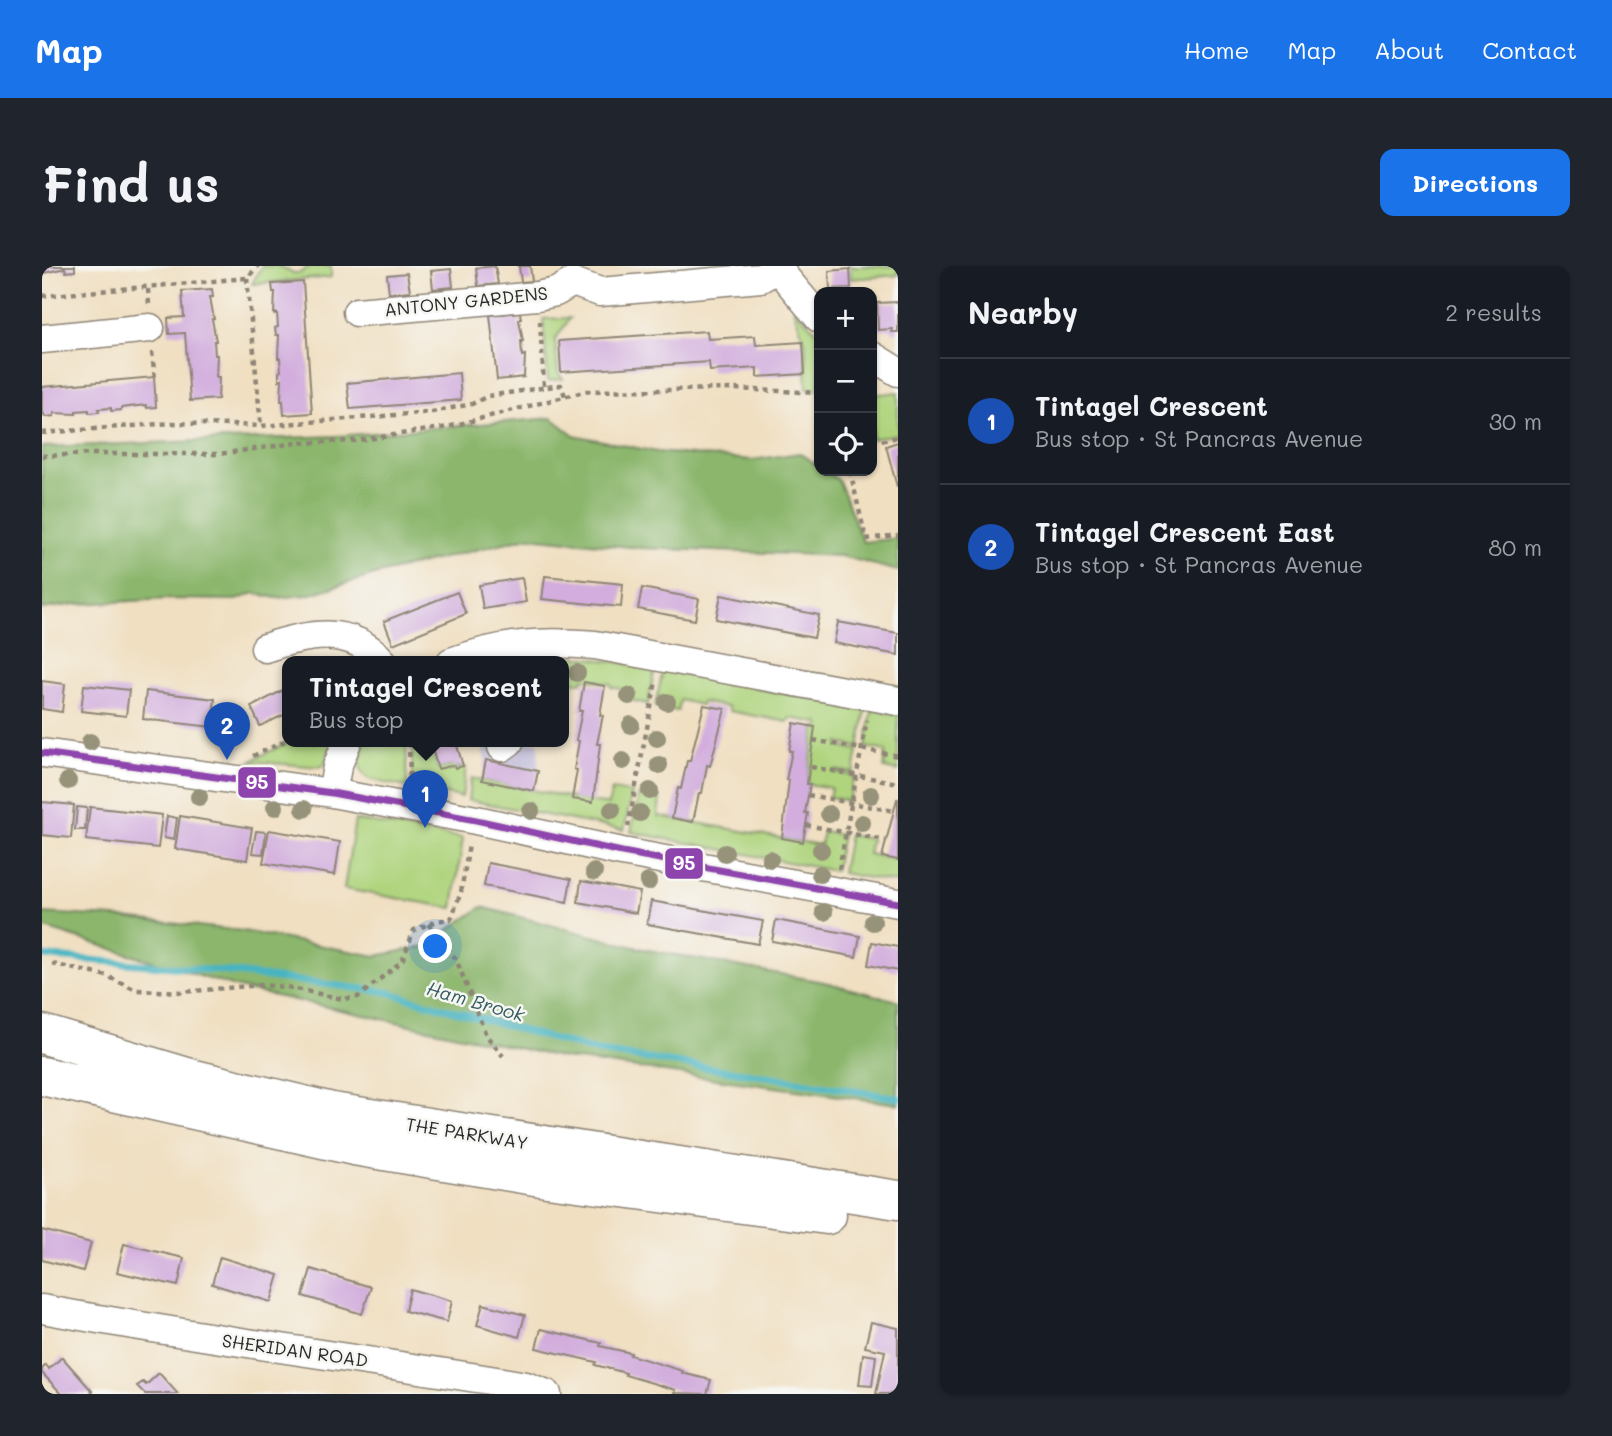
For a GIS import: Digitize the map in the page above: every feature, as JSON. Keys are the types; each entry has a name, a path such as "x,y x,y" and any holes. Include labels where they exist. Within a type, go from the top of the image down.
{"highway":[{"name":"THE PARKWAY","path":"42,1034 190,1078 332,1112 898,1200"},
{"name":"THE PARKWAY","path":"42,1076 368,1148 547,1178 898,1226"}],"street":[{"name":"ANTONY GARDENS","path":"358,312 537,296 556,292 568,274 600,292 761,278 780,268"},
{"path":"780,268 814,312"},
{"path":"42,339 151,339"},
{"path":"877,359 898,372"},
{"path":"265,648 297,637 320,635 344,637 360,643 376,656"},
{"path":"494,656 522,652 551,642 596,645 898,701"},
{"path":"332,793 337,767 345,747"},
{"path":"42,753 332,793 476,820 622,852 898,903"},
{"name":"SHERIDAN ROAD","path":"42,1309 169,1332 402,1365 526,1386 547,1394"}],"path":[{"path":"42,296 148,289 247,278 258,266"},
{"path":"247,278 261,426"},
{"path":"540,323 544,386"},
{"path":"151,339 155,379"},
{"path":"42,433 173,423 261,426 432,412 472,404 488,396 512,394 544,386 561,385 565,396"},
{"path":"42,456 107,453 219,454 296,443 354,440 448,427 587,391 737,390 814,393"},
{"path":"877,442 898,437"},
{"path":"851,476 866,539 898,535"},
{"path":"634,797 652,701"},
{"path":"843,846 864,734"},
{"path":"813,740 898,756"},
{"path":"409,747 410,807"},
{"path":"811,766 898,783"},
{"path":"808,795 894,811"},
{"path":"52,964 107,976 136,990 182,992 260,985 287,987 343,999 358,997 402,961 414,930 451,919 461,892 476,820"},
{"path":"806,825 885,840"},
{"path":"428,924 456,959 486,1035 503,1056"}],"shaded area":[{"path":"482,747 539,747 534,791 482,780 486,760"}],"green space":[{"path":"262,266 279,266 293,273 300,273 310,266 331,266 331,277 252,284"},
{"path":"850,266 898,266 898,275 851,279"},
{"path":"793,308 814,329 814,390 807,389 805,342"},
{"path":"570,318 555,340 558,373 563,379 548,381 543,319"},
{"path":"898,392 898,434 877,438 877,394"},
{"path":"552,418 574,435 657,452 752,460 800,453 814,463 814,476 832,476 839,481 863,542 898,538 898,571 841,556 641,548 528,537 378,574 307,595 276,598 254,593 237,600 169,599 77,604 42,609 42,447 336,436"},
{"path":"569,657 655,668 648,704 629,700 631,691 611,687 611,684 583,678 582,682 569,681"},
{"path":"663,670 866,709 859,747 839,743 839,747 858,750 854,773 834,772 854,776 849,801 829,797 831,788 807,784 815,727 820,728 820,723 790,718 788,722 729,711 729,707 702,702 701,705 680,700 678,711 655,707"},
{"path":"872,710 898,715 898,771 884,768 886,751 866,747"},
{"path":"282,745 330,747 324,765 319,767 250,761"},
{"path":"364,747 406,747 407,787 368,778 360,766"},
{"path":"412,747 431,747 438,769 454,765 456,768 466,767 462,797 412,788"},
{"path":"471,778 608,805 612,790 632,793 624,830 468,800"},
{"path":"639,794 660,798 658,816 820,845 823,832 842,835 835,871 631,832"},
{"path":"355,820 463,838 453,908 344,889"},
{"path":"849,835 871,839 868,854 898,860 898,883 842,873"},
{"path":"482,907 638,948 824,982 898,1001 898,1104 564,1058 238,988 42,927 42,913 115,917 243,931 376,956 423,947"}],"building":[{"path":"42,266 75,266 75,271 66,272 65,268 44,273"},
{"path":"495,266 498,284 478,286 476,268"},
{"path":"519,266 530,266 532,281 521,282"},
{"path":"451,269 453,287 433,289 431,271"},
{"path":"850,269 851,287 830,287 829,271"},
{"path":"407,273 410,291 389,293 387,275"},
{"path":"303,282 312,413 284,415 281,401 282,379 279,380 279,335 276,335 275,328 278,327 277,313 274,314 275,292 272,284"},
{"path":"212,289 213,297 210,297 216,341 216,377 219,377 218,399 190,401 185,333 169,334 168,318 184,317 182,291"},
{"path":"898,302 898,332 892,332 892,329 878,330 877,303"},
{"path":"520,312 522,356 525,355 524,377 497,380 490,315"},
{"path":"707,331 708,339 755,336 756,345 803,342 805,374 757,377 757,368 710,371 709,362 561,372 559,341"},
{"path":"459,373 461,400 350,409 347,383"},
{"path":"154,377 156,407 147,408 146,405 111,411 111,408 98,409 99,412 89,413 89,410 76,411 76,414 42,415 42,387"},
{"path":"898,442 898,487 897,487 886,446"},
{"path":"545,576 623,584 621,607 542,599"},
{"path":"522,578 526,602 483,609 479,585"},
{"path":"642,588 699,599 695,620 638,609"},
{"path":"457,592 466,614 393,644 384,621"},
{"path":"721,595 819,615 814,638 716,619"},
{"path":"838,622 898,633 898,655 834,643"},
{"path":"42,681 65,684 62,712 42,709"},
{"path":"584,682 605,686 593,802 572,799"},
{"path":"84,685 129,690 126,716 81,711"},
{"path":"146,691 215,699 212,727 143,719"},
{"path":"282,691 282,716 260,726 251,707"},
{"path":"704,705 725,709 710,766 707,765 702,793 699,793 693,822 672,818 678,788 681,789 687,761 690,761"},
{"path":"794,723 815,727 803,842 782,838"},
{"path":"431,747 457,747 463,766 438,769"},
{"path":"486,760 538,771 534,791 482,780"},
{"path":"898,799 898,860 882,857"},
{"path":"42,802 74,805 71,838 42,835"},
{"path":"77,807 87,808 85,830 75,830"},
{"path":"90,807 162,815 158,848 86,840"},
{"path":"167,816 177,818 174,840 164,838"},
{"path":"180,816 252,828 247,860 175,849"},
{"path":"269,830 340,842 335,875 263,863"},
{"path":"256,831 266,832 263,854 252,853"},
{"path":"488,863 571,879 567,902 484,886"},
{"path":"581,881 640,892 636,913 578,902"},
{"path":"651,901 763,921 758,944 647,924"},
{"path":"776,920 860,936 856,957 772,941"},
{"path":"872,942 898,947 898,971 868,965"},
{"path":"42,1230 91,1243 83,1271 42,1260"},
{"path":"124,1244 184,1258 178,1286 117,1272"},
{"path":"220,1257 279,1275 271,1302 212,1284"},
{"path":"311,1269 371,1287 362,1314 303,1296"},
{"path":"410,1289 452,1301 447,1322 405,1311"},
{"path":"483,1304 525,1315 519,1337 477,1325"},
{"path":"871,1322 898,1328 898,1394 876,1394 885,1351 865,1347"},
{"path":"541,1329 601,1343 600,1346 631,1353 630,1355 683,1371 682,1373 711,1380 707,1394 675,1393 676,1390 595,1365 596,1362 536,1348"},
{"path":"863,1354 876,1356 872,1386 859,1385"},
{"path":"62,1357 93,1392 91,1394 62,1394 42,1373 46,1365 49,1369"},
{"path":"159,1373 178,1394 145,1394 137,1386 143,1382 146,1385"}],"waterway":[{"name":"Ham Brook","path":"42,956 220,971 387,992 599,1052 898,1098"}],"transit line":[{"name":"95","path":"42,753 332,793 476,820 622,852 898,903"}],"place":[{"name":"Tintagel Crescent East","path":"227,760"},
{"name":"Tintagel Crescent","path":"425,828"}]}
